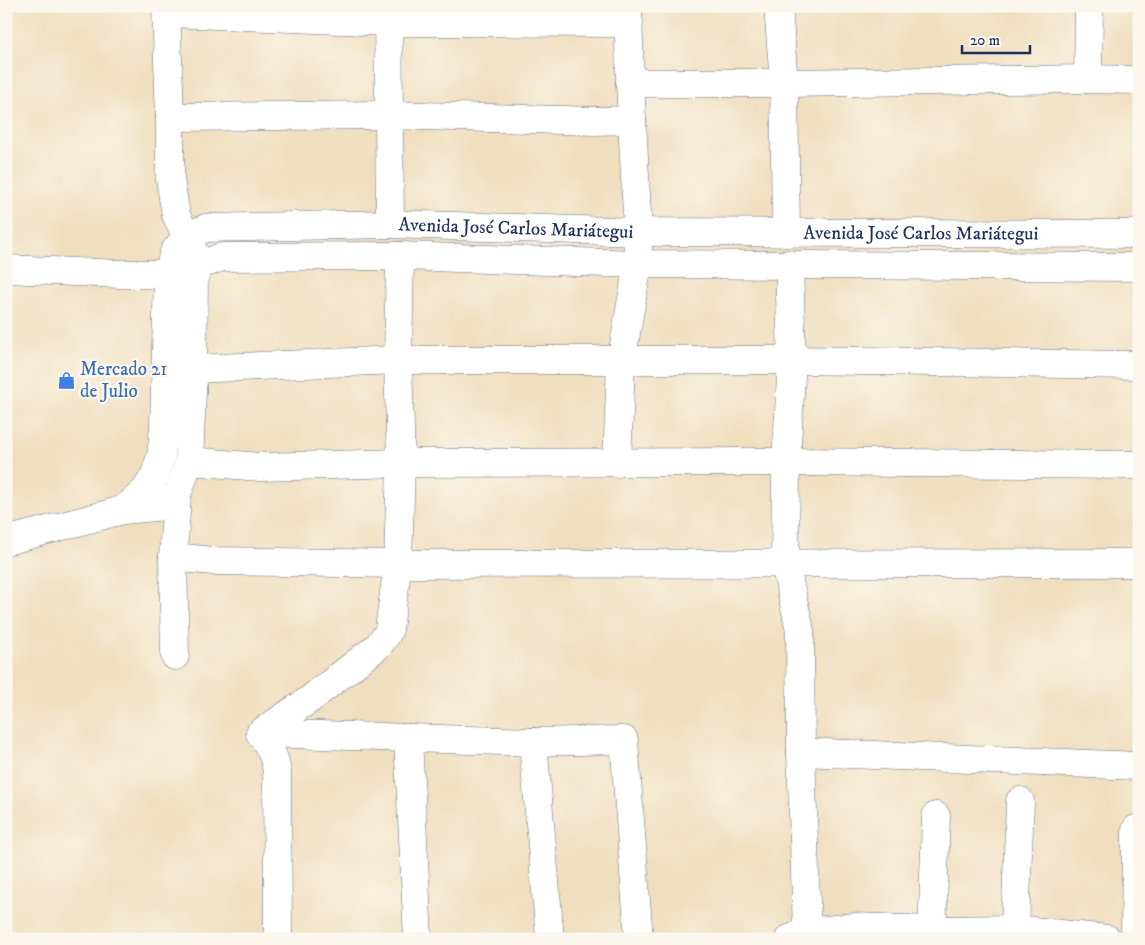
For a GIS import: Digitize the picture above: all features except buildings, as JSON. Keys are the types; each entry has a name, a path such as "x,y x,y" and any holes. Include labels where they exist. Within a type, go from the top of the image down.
{"street":[{"path":"778,6 784,83 786,233"},
{"path":"1088,79 1089,6"},
{"path":"175,656 173,557 177,495 189,461 193,369 187,272 174,252 186,237 176,215 170,179 166,10 388,14 628,15 638,264 621,362 617,463"},
{"path":"388,14 390,224"},
{"path":"630,83 1139,80"},
{"path":"170,117 388,115 594,121 632,120"},
{"name":"Avenida José Carlos Mariátegui","path":"186,237 206,228 390,224 638,232 1139,234"},
{"path":"260,733 309,700 372,651 383,640 389,629 398,564 401,463 398,360 400,256"},
{"name":"Avenida José Carlos Mariátegui","path":"6,269 120,274 187,272 222,257 400,256 638,264 1139,267"},
{"path":"789,264 792,360 786,462 785,564 800,630 801,752 798,935 854,927 932,935 1015,929 1107,939"},
{"path":"123,510 144,492 154,477 161,456 187,272"},
{"path":"193,369 398,360 621,362 792,360 1139,365"},
{"path":"189,461 260,467 401,463 786,462 1139,465"},
{"path":"6,541 123,510 156,507 177,495"},
{"path":"173,557 213,561 398,564 1139,563"},
{"path":"260,733 533,742 624,740 639,939"},
{"path":"260,733 269,746 277,771 278,939"},
{"path":"408,738 418,939"},
{"path":"533,742 550,939"},
{"path":"801,752 1139,766"},
{"path":"1015,929 1020,801"},
{"path":"932,935 936,816"},
{"path":"1134,939 1136,829"}],"place":[{"name":"Mercado 21 de Julio","path":"66,380"}]}
